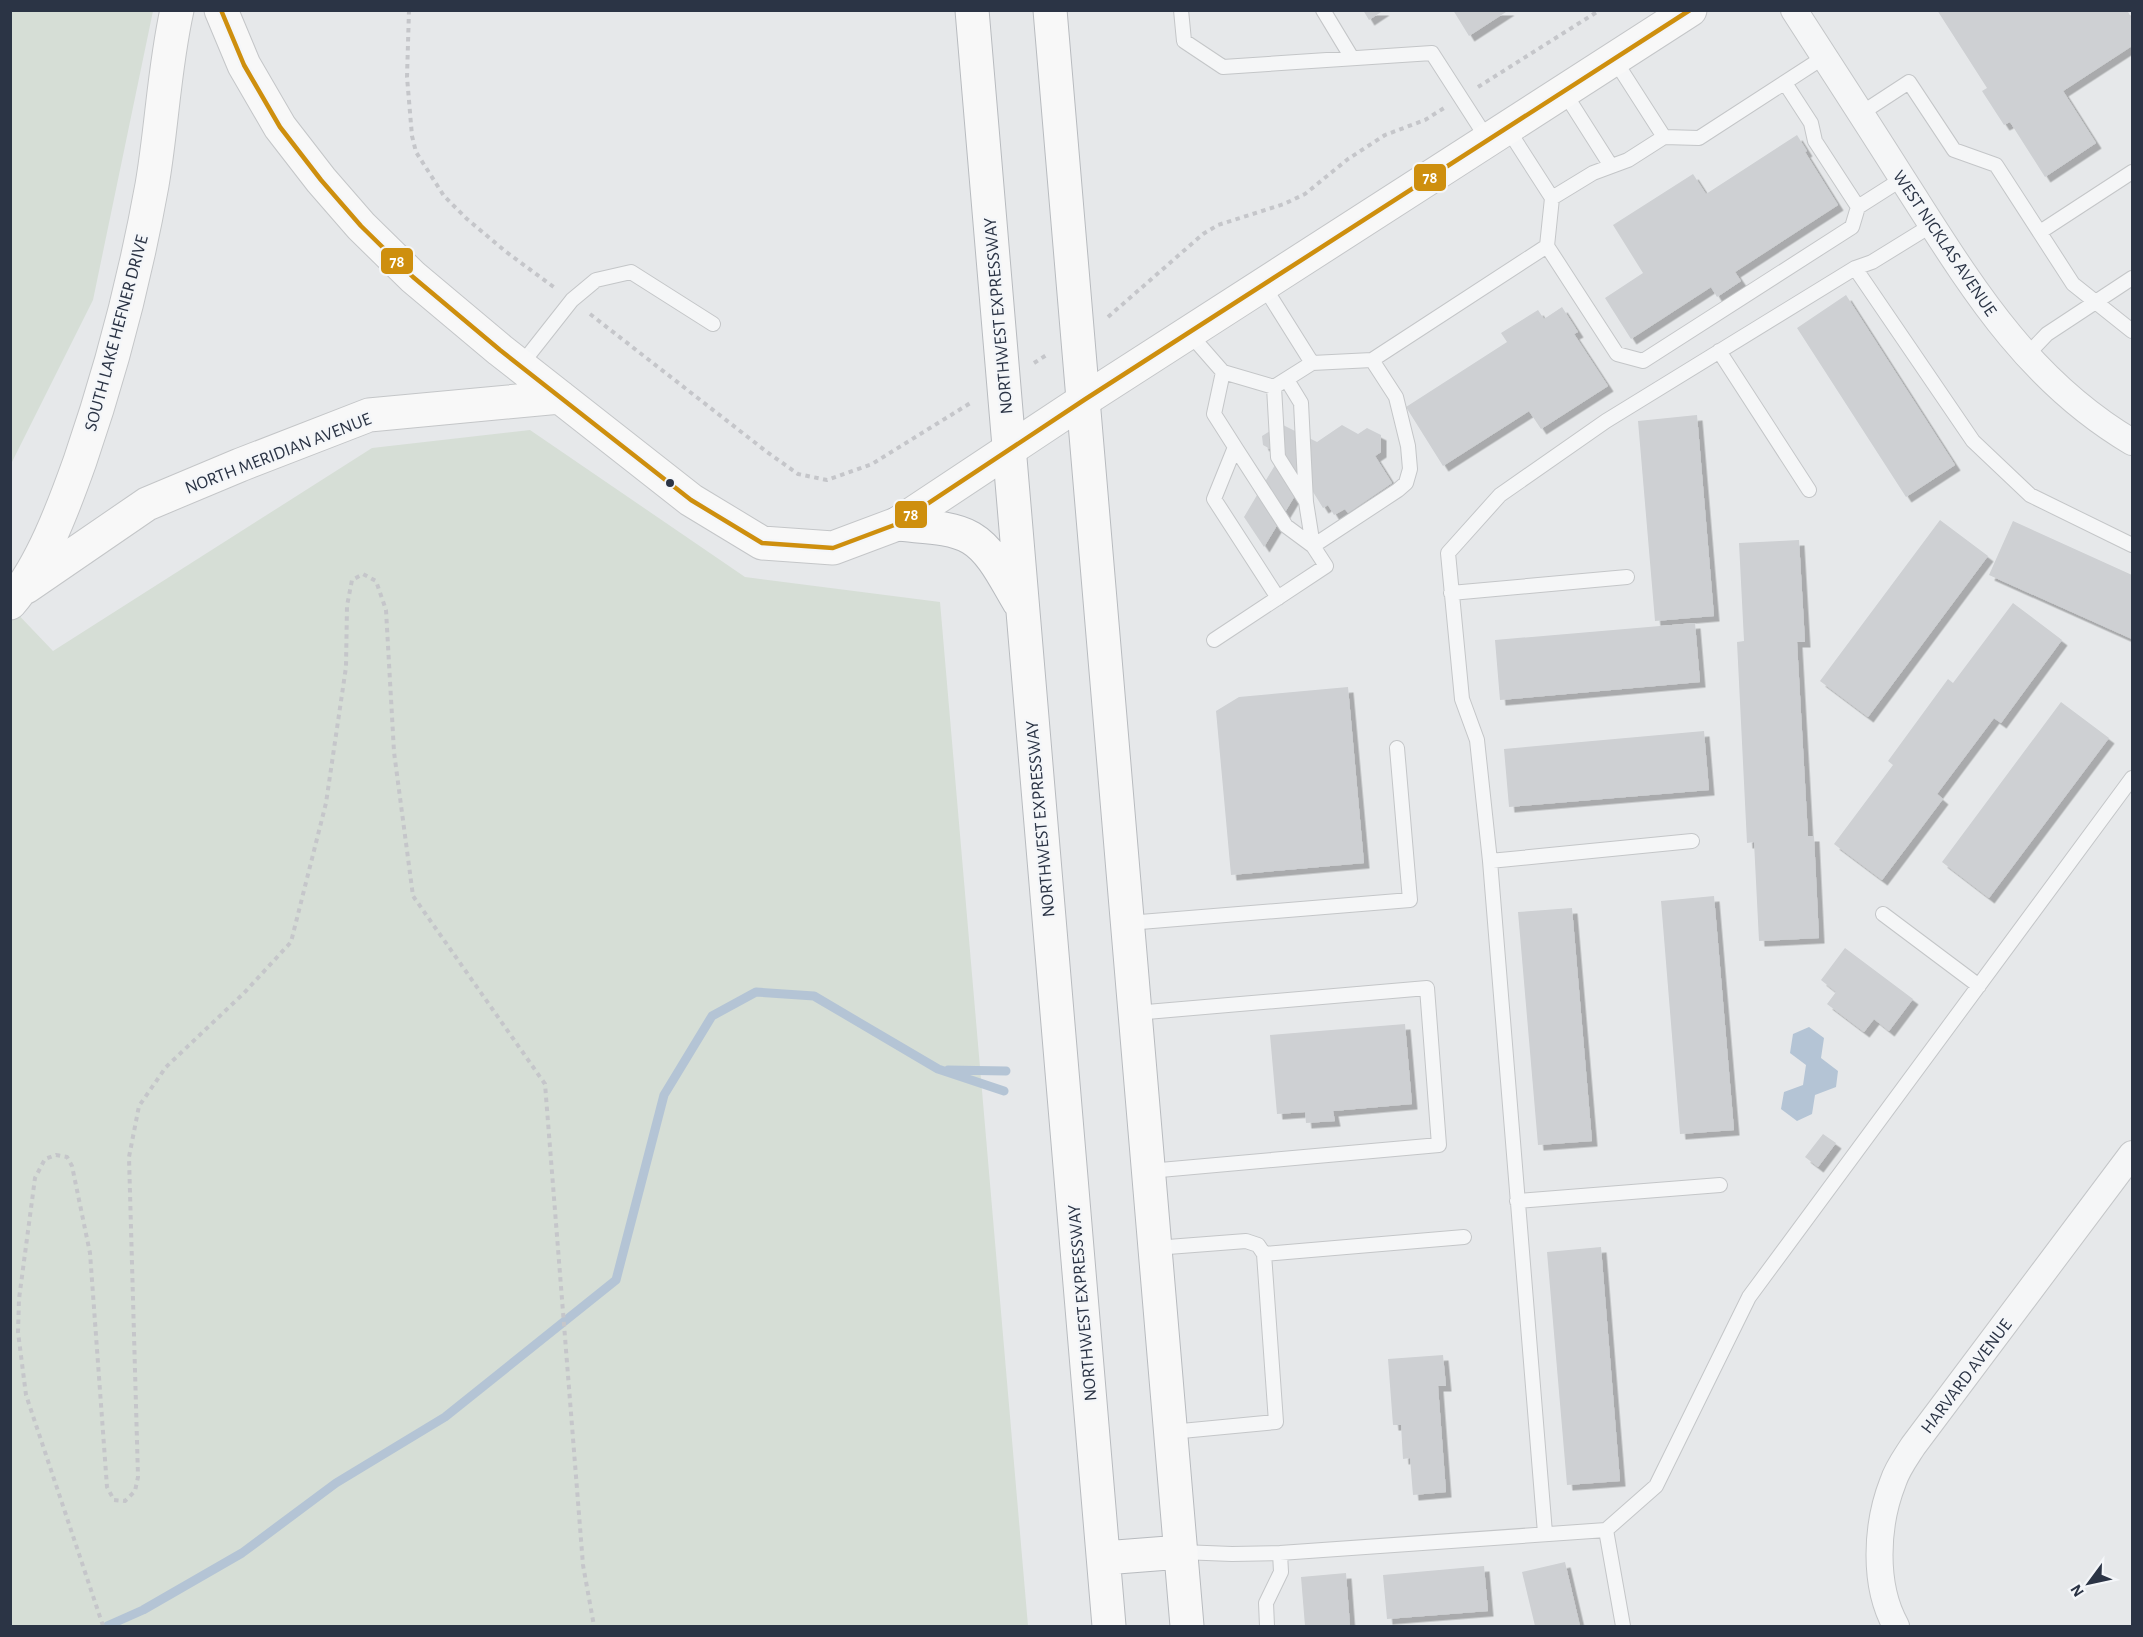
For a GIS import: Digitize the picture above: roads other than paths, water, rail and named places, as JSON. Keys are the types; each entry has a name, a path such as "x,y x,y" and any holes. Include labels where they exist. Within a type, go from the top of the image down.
{"main road":[{"name":"SOUTH LAKE HEFNER DRIVE","path":"17,596 63,510 101,400 136,270 152,182 168,50 177,10"},
{"path":"221,10 244,65 280,127 321,180 361,226 413,276 520,366 691,500 762,543 833,548 897,524 1188,332 1690,10"},
{"name":"NORTHWEST EXPRESSWAY","path":"972,10 1110,1626"},
{"path":"1050,10 1187,1626"},
{"name":"NORTH MERIDIAN AVENUE","path":"17,596 147,504 369,415 560,397"},
{"path":"897,524 948,531 971,538 990,557 1022,606"},
{"path":"1104,1558 1180,1552"}],"street":[{"name":"WEST NICKLAS AVENUE","path":"1794,10 1984,305 2026,356 2079,404 2133,442"},
{"name":"HARVARD AVENUE","path":"1896,1626 1880,1577 1879,1552 1883,1513 1893,1480 1913,1446 2133,1154"}],"lane":[{"path":"1182,10 1184,41 1223,67 1432,53 1552,198 1547,246 1617,354 1643,361 1852,227 1858,207 1902,179"},
{"path":"1323,10 1352,58"},
{"path":"1552,198 1593,173 1628,160 1664,137 1699,138 1824,57"},
{"path":"1614,59 1664,137"},
{"path":"1860,114 1909,82 1954,150 1996,165 2073,284 2094,303 2133,331"},
{"path":"1785,83 1811,123 1815,141 1858,207"},
{"path":"1564,92 1611,166"},
{"path":"2040,232 2133,172"},
{"path":"1545,1533 1490,861 1477,740 1461,699 1448,553 1500,495 1606,421 1855,268 1872,262 1932,225"},
{"path":"1188,332 1223,372 1274,387 1312,363 1372,360 1547,246"},
{"path":"1855,268 1973,441 2030,495 2133,545"},
{"path":"520,366 572,300 596,280 632,272 713,324"},
{"path":"2026,356 2047,334 2133,278"},
{"path":"1263,285 1312,363"},
{"path":"1719,351 1809,490"},
{"path":"1313,546 1406,483 1410,469 1408,446 1396,397 1372,360"},
{"path":"1214,640 1326,566 1313,546 1286,526 1214,414 1223,372"},
{"path":"1287,380 1301,403 1306,502 1313,546"},
{"path":"1274,387 1278,458 1306,502"},
{"path":"1235,447 1214,499 1278,598"},
{"path":"1452,592 1627,578"},
{"path":"1128,923 1410,900 1397,748"},
{"path":"1180,1552 1280,1553 1606,1530 1656,1486 1749,1297 2133,778"},
{"path":"1490,861 1692,841"},
{"path":"1883,914 1979,986"},
{"path":"1135,1013 1426,988 1439,1145 1149,1171"},
{"path":"1517,1201 1720,1185"},
{"path":"1264,1254 1464,1237"},
{"path":"1155,1248 1246,1242 1258,1245 1264,1254 1276,1422 1171,1432"},
{"path":"1606,1530 1623,1626"},
{"path":"1268,1626 1266,1603 1281,1572 1280,1553"}],"water":[{"path":"1809,1027 1824,1038 1821,1058 1838,1071 1836,1087 1815,1095 1812,1114 1797,1121 1781,1109 1784,1092 1803,1085 1806,1065 1790,1053 1793,1034"}],"waterway":[{"path":"107,1626 143,1610 242,1553 336,1483 445,1417 616,1280 664,1095 712,1016 756,992 814,996 938,1069 1004,1091"},
{"path":"948,1070 1006,1071"}]}
